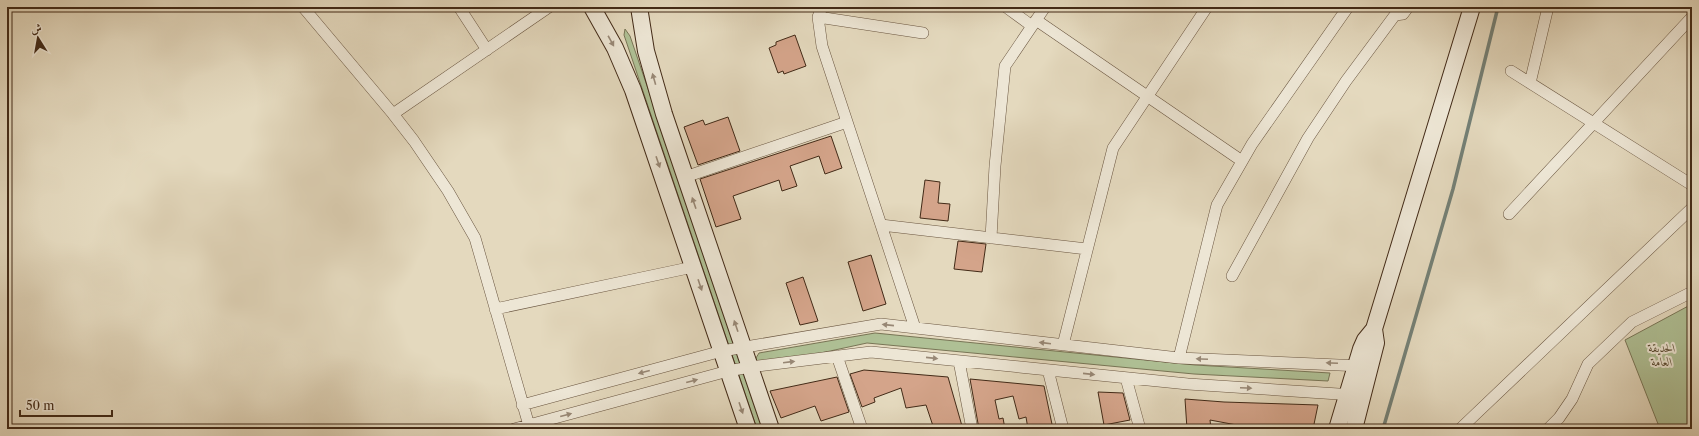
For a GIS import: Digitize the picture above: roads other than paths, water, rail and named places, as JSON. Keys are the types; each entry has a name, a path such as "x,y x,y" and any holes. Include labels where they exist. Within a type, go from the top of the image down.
{"main road":[{"path":"592,7 615,48 633,90 748,429"},
{"path":"638,7 646,51 685,177 771,429"},
{"path":"1354,429 1363,396 1365,340 1374,329 1472,7"},
{"path":"1337,429 1347,394 1363,366"}],"street":[{"path":"303,7 393,114 448,191 475,238 529,427"},
{"path":"459,7 487,50"},
{"path":"393,114 549,7"},
{"path":"1006,7 1034,23 1148,96 1242,161"},
{"path":"991,238 994,166 1005,66 1046,7"},
{"path":"1062,345 1113,148 1207,7"},
{"path":"1179,358 1217,206 1252,144 1348,7"},
{"path":"1232,276 1317,126 1346,81 1395,15 1403,14 1408,7"},
{"path":"1530,83 1548,7"},
{"path":"915,328 822,46 820,12 923,33"},
{"path":"1509,214 1692,17"},
{"path":"1511,71 1692,185"},
{"path":"685,177 847,122"},
{"path":"1460,429 1692,208"},
{"path":"881,225 1087,249"},
{"path":"495,309 694,267"},
{"path":"1548,429 1559,418 1572,399 1588,364 1632,322 1692,292"},
{"path":"522,405 722,351 867,325 881,324 1179,358 1363,366"},
{"path":"514,429 529,427 728,371 871,352 1188,384 1363,396"},
{"path":"837,356 862,429"},
{"path":"959,361 972,429"},
{"path":"1048,370 1063,429"},
{"path":"1126,378 1140,429"}],"waterway":[{"path":"1383,429 1453,189 1498,7"}],"park label":[{"name":"الحديقة العامة","path":"1662,355"}]}
